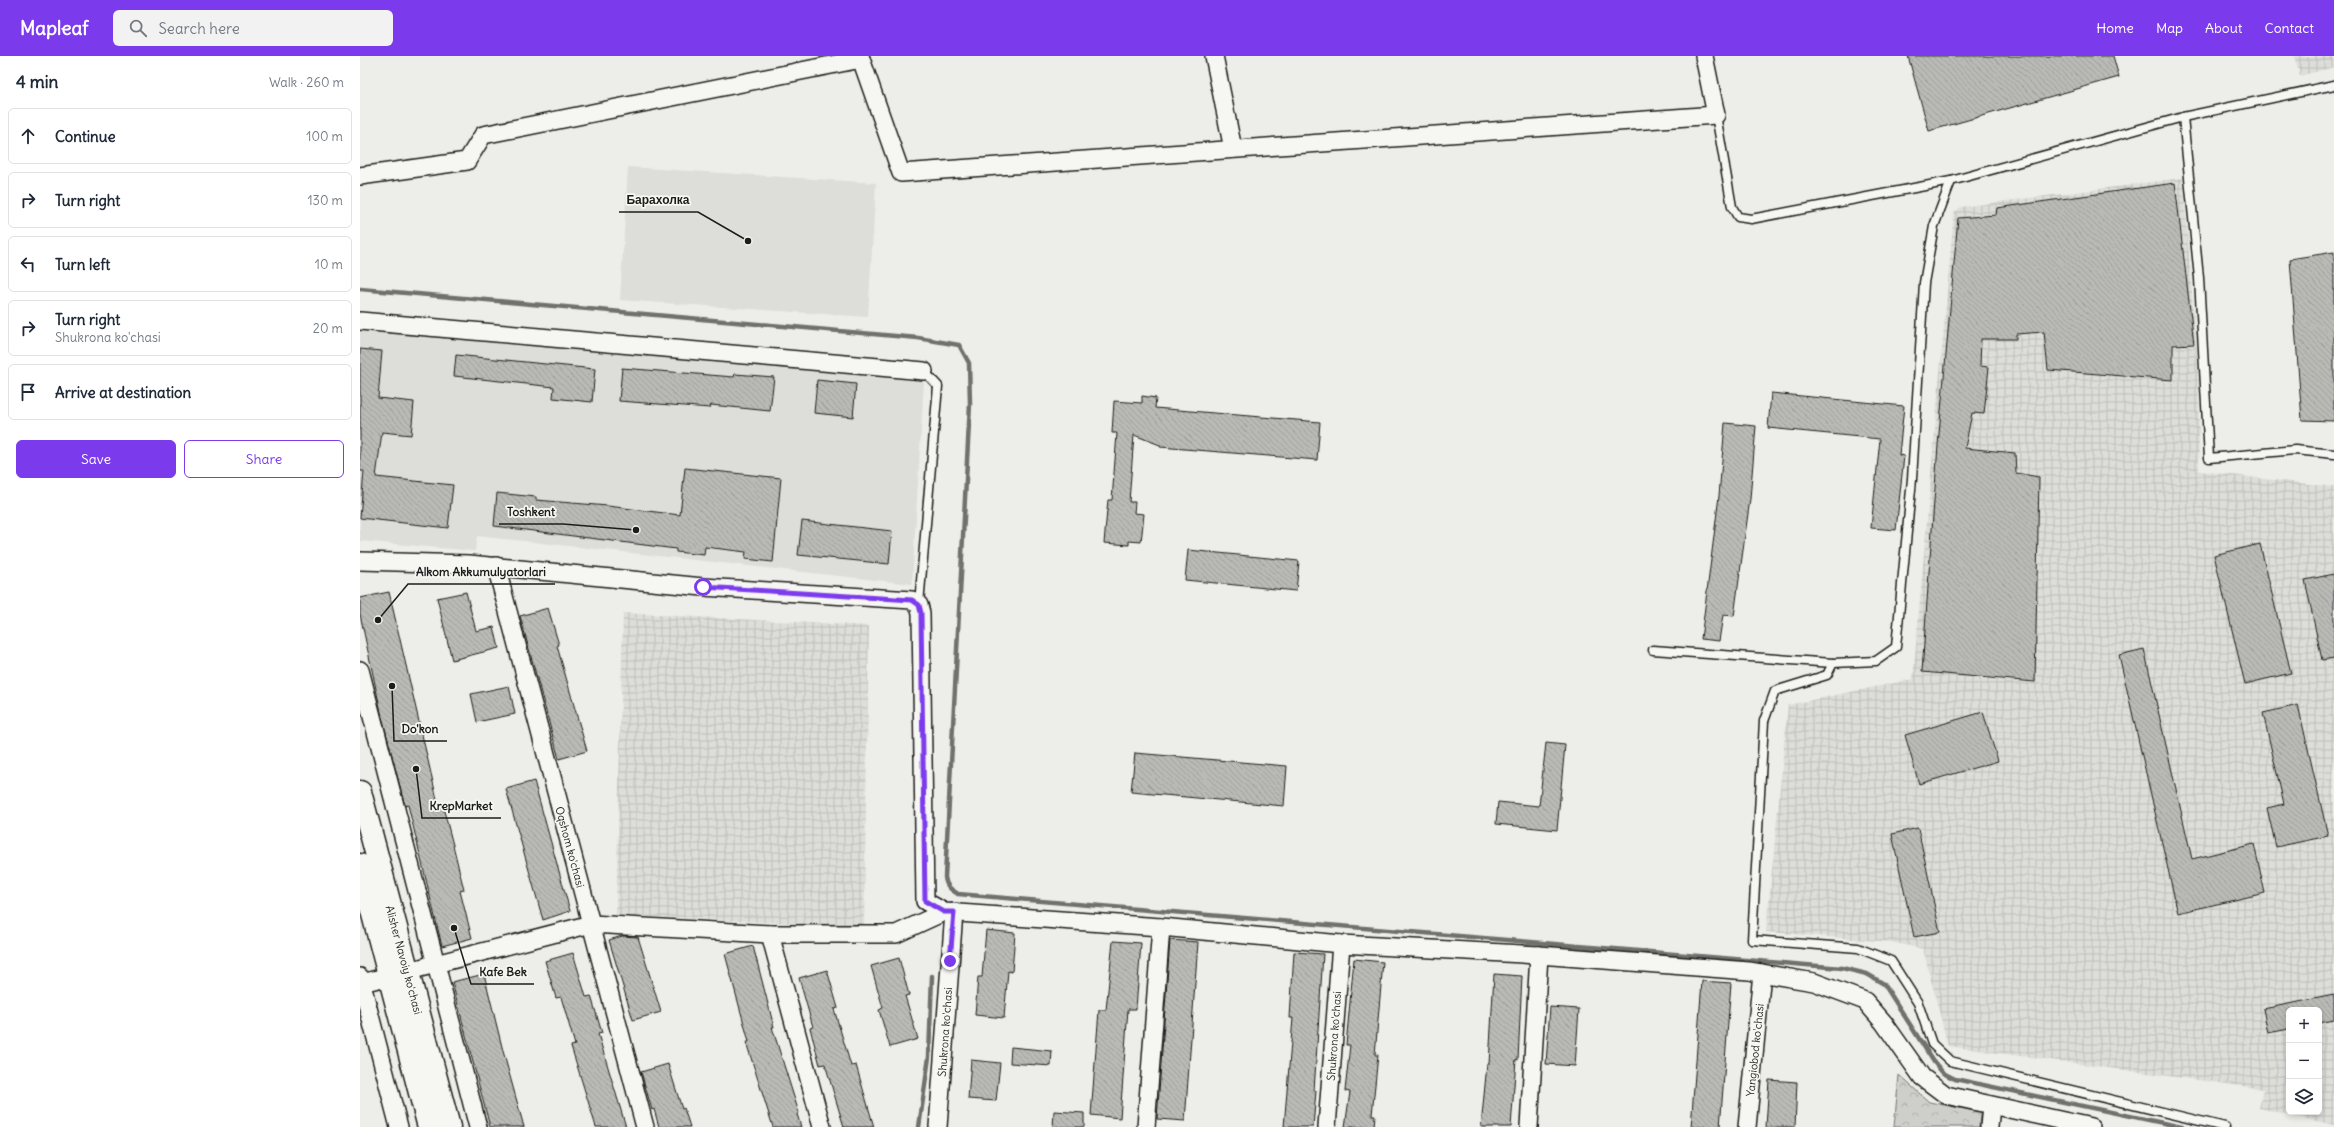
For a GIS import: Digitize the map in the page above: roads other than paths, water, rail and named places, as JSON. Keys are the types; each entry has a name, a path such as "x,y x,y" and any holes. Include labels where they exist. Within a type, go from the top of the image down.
{"main road":[{"name":"Alisher Navoiy ko'chasi","path":"360,792 366,841 398,975 429,1127"},
{"name":"Alisher Navoiy ko'chasi","path":"360,865 449,1127"}],"street":[{"path":"1214,56 1233,149"},
{"path":"360,176 467,161 483,135 860,57 901,173 1716,115 1704,56"},
{"path":"360,321 924,371"},
{"path":"360,561 496,566 703,587 912,600 919,605 921,613 925,901 949,912 1161,927 1341,944 1539,955 1762,973 1814,982 1865,1002 1884,1023 1922,1077 1946,1095 2091,1127"},
{"name":"Oqshom ko'chasi","path":"496,566 645,1127"},
{"path":"360,670 478,1127"},
{"path":"399,1127 361,980 398,975 437,966 591,924 770,934 896,934 949,912"},
{"name":"Shukrona ko'chasi","path":"938,1127 949,912"},
{"path":"1146,1127 1161,927"},
{"path":"770,934 822,1127"},
{"name":"Shukrona ko'chasi","path":"1327,1127 1341,944"},
{"path":"1529,1127 1539,955"},
{"name":"Yangiobod ko'chasi","path":"1747,1127 1762,973"},
{"path":"1989,1127 1991,1106"}],"lane":[{"path":"1716,115 1732,207 1738,217 1751,220 1951,181 2183,117 2334,85"},
{"path":"2183,117 2199,278 2209,458 2295,450 2334,454"},
{"path":"1653,650 1833,663 1876,661 1896,648 1912,479 1924,283 1934,226 1951,181"},
{"path":"919,605 938,386 924,371"},
{"path":"1833,663 1827,675 1775,691 1764,721 1752,940 1858,948 1891,961 1918,1003 1932,1044 1950,1061 2225,1127"}],"waterway":[{"path":"360,289 918,338 959,345 969,363 970,404 945,877 946,883 949,887 958,894 1842,968 1867,974 1884,984 1934,1062 1943,1073 1955,1079 2182,1127"},
{"path":"919,1127 929,1057 932,976"}],"place":[{"name":"Барахолка","path":"748,241"},
{"name":"Toshkent","path":"636,530"},
{"name":"Alkom Akkumulyatorlari","path":"378,620"},
{"name":"Do'kon","path":"392,686"},
{"name":"KrepMarket","path":"416,769"},
{"name":"Kafe Bek","path":"454,928"}]}
